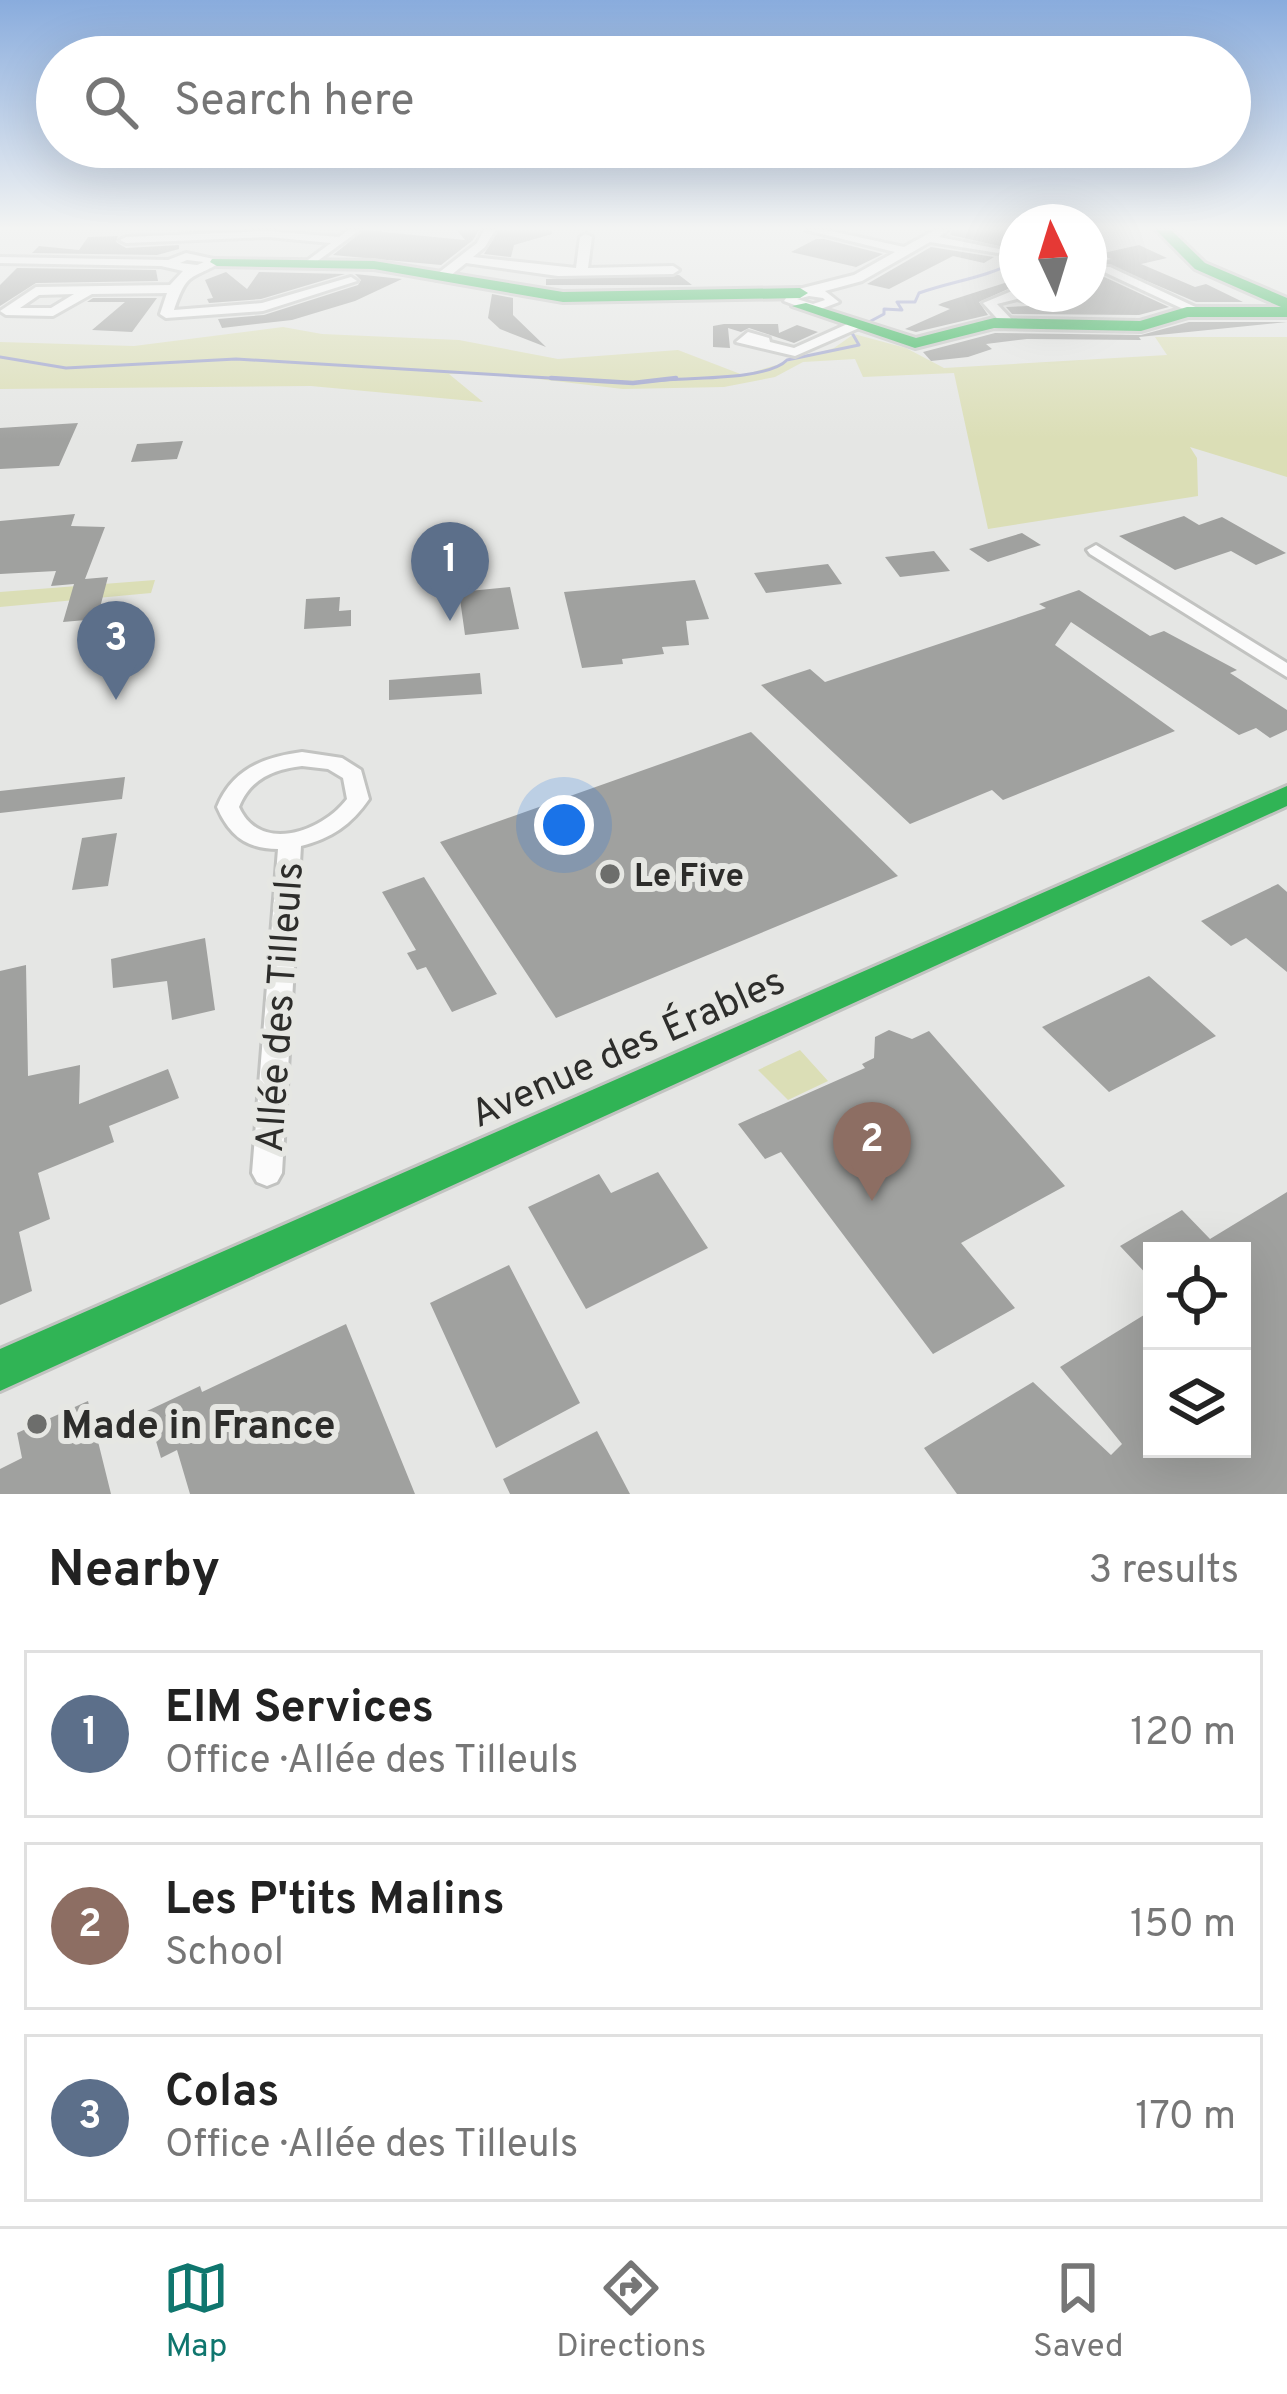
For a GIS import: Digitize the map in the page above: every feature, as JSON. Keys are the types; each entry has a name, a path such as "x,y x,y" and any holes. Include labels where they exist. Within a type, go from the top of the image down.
{"street":[{"path":"20,300 6,311 53,312 74,300"},
{"path":"172,300 166,314 263,307 288,300"},
{"path":"808,300 841,307"},
{"path":"808,300 841,307 915,343 999,310"},
{"path":"760,344 795,352 849,300"},
{"path":"1173,300 1200,312"},
{"path":"1060,312 1141,326 1200,312 1287,306"},
{"path":"1096,550 1287,671"},
{"name":"Allée des Tilleuls","path":"288,760 320,760 352,775 358,800 344,819 321,833 290,841 263,840 234,824 228,807 235,789 254,773 288,760"},
{"name":"Avenue des Érables","path":"0,1370 1287,795"},
{"name":"Allée des Tilleuls","path":"267,1173 290,841"}],"green space":[{"path":"283,327 322,334 459,340 558,359 678,350 743,375 834,348 854,334 906,348 944,368 1167,355 1155,337 1287,337 1287,477 1190,447 1197,458 1198,496 988,529 954,373 863,377 855,359 803,362 775,377 724,387 623,389 496,374 449,374 483,402 311,386 0,389 0,342 134,346"},
{"path":"155,580 151,593 0,607 0,592"},
{"path":"800,1050 828,1081 788,1100 758,1070"}],"building":[{"path":"156,300 132,332 92,330 125,302 87,302"},
{"path":"312,300 358,300 292,320 222,328 218,319 264,315"},
{"path":"491,300 513,300 513,315 546,347 500,329 488,318"},
{"path":"952,300 984,300 979,302 988,315 916,332 905,329 950,309 938,305"},
{"path":"1107,300 1153,300 1169,307 1139,315 1012,314 1107,312"},
{"path":"1191,300 1238,300 1243,302 1196,302"},
{"path":"1189,322 1287,322 1139,337 1141,340 1027,339 986,344 992,349 968,357 931,361 923,352 995,333 1141,335"},
{"path":"778,324 779,333 797,325 818,332 794,343 749,328 741,332 728,328 730,348 713,347 713,326"},
{"path":"78,423 59,466 0,469 0,428"},
{"path":"183,441 177,459 131,462 137,444"},
{"path":"75,514 71,526 105,527 85,579 108,577 97,619 63,622 74,584 51,586 56,571 0,574 0,521"},
{"path":"1184,516 1199,525 1222,517 1286,553 1256,565 1231,551 1175,570 1119,536"},
{"path":"1022,533 1041,545 988,562 969,549"},
{"path":"934,551 950,571 900,577 885,557"},
{"path":"828,564 842,584 766,593 754,573"},
{"path":"695,580 709,619 686,621 689,645 662,647 664,654 622,659 623,664 582,668 564,592"},
{"path":"510,587 519,629 465,635 459,592"},
{"path":"1079,590 1150,636 1164,631 1237,670 1230,673 1287,710 1287,730 1270,738 1256,728 1239,735 1071,622 1055,645 1175,731 1003,800 992,790 910,824 761,685 810,669 825,682 1046,608 1039,604"},
{"path":"340,597 339,611 351,610 351,626 304,629 306,599"},
{"path":"480,673 482,694 389,700 389,680"},
{"path":"751,732 898,876 556,1018 440,842"},
{"path":"125,777 122,799 0,813 0,791"},
{"path":"117,833 108,886 72,890 82,838"},
{"path":"424,877 497,994 452,1012 426,967 417,970 407,953 416,950 382,892"},
{"path":"1278,884 1287,892 1287,972 1246,938 1231,946 1201,921"},
{"path":"205,938 215,1010 172,1020 167,981 113,988 111,959"},
{"path":"26,965 28,1076 80,1065 79,1104 168,1069 179,1098 109,1126 114,1142 38,1173 50,1219 19,1232 32,1291 0,1305 0,971"},
{"path":"1149,976 1216,1036 1109,1092 1042,1027"},
{"path":"889,1030 912,1039 929,1031 1065,1186 961,1243 1015,1308 933,1354 781,1152 765,1159 738,1124 865,1068 862,1064 874,1058 875,1037"},
{"path":"658,1172 708,1248 586,1309 528,1207 599,1174 611,1193"},
{"path":"1287,1192 1287,1494 957,1494 924,1448 1033,1382 1111,1455 1122,1444 1060,1367 1143,1316 1143,1458 1251,1458 1251,1242 1143,1242 1143,1270 1120,1246 1182,1210 1210,1239"},
{"path":"509,1265 580,1403 496,1448 430,1303"},
{"path":"346,1324 415,1494 190,1494 177,1450 161,1458 147,1411 200,1386 202,1392"},
{"path":"88,1401 111,1494 0,1494 0,1469 22,1458 17,1433"},
{"path":"597,1431 630,1494 510,1494 503,1479"}],"waterway":[{"path":"869,322 884,314 884,309 902,310 897,302 916,300"},
{"path":"650,381 762,372 787,360 859,345 852,333"},
{"path":"0,357 66,368 236,359 601,381"},
{"path":"551,378 650,381"},
{"path":"650,381 676,378"}],"traffic: fast":[{"path":"1277,300 1287,304"},
{"path":"800,306 915,343 994,323 1141,326 1187,312 1287,312"},
{"path":"0,1370 1287,795"}],"place":[{"name":"EIM Services","path":"450,621"},
{"name":"Colas","path":"116,700"},
{"name":"Le Five","path":"610,874"},
{"name":"Les P'tits Malins","path":"872,1201"},
{"name":"Made in France","path":"37,1424"}]}
